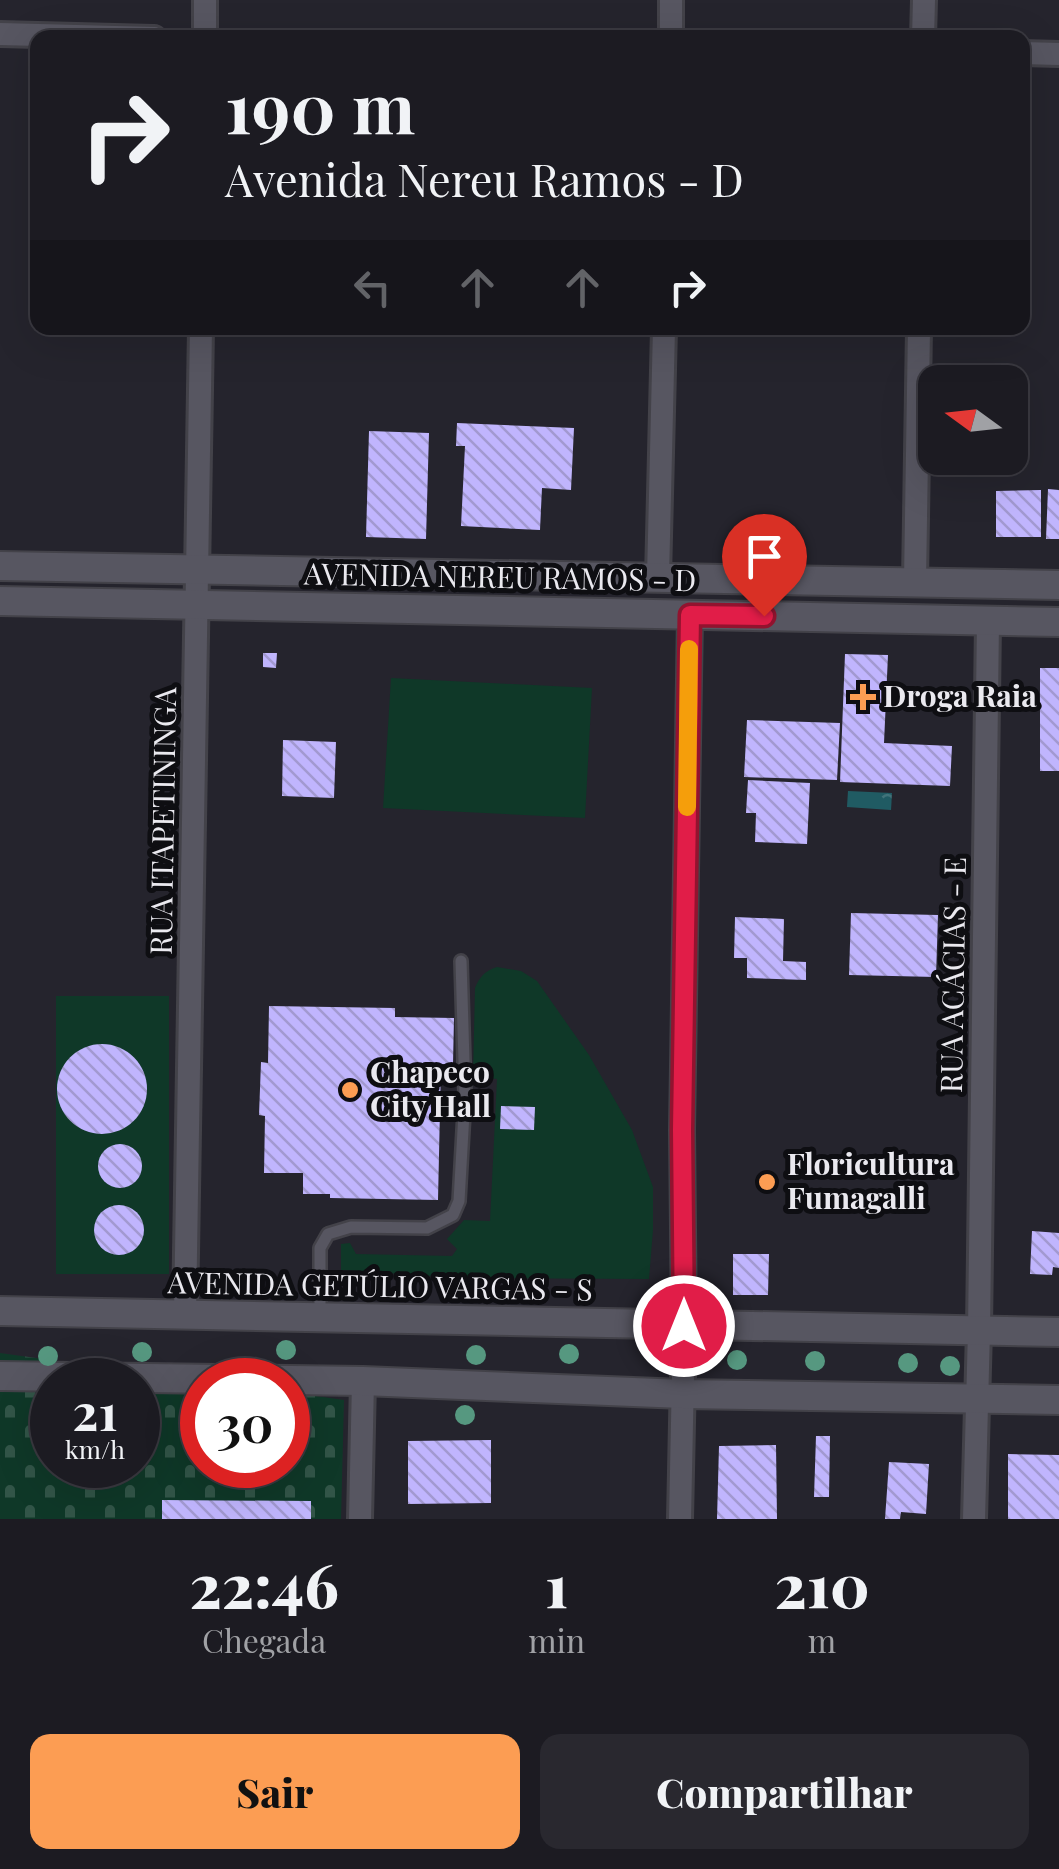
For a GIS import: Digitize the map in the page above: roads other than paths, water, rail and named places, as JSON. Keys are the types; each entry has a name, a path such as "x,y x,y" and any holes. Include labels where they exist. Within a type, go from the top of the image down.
{"street":[{"path":"204,30 205,0"},
{"path":"670,0 671,30"},
{"path":"923,30 924,0"},
{"path":"0,34 30,35"},
{"path":"1030,53 1059,54"},
{"name":"RUA ITAPETININGA","path":"185,1315 201,335"},
{"path":"658,578 664,335"},
{"path":"915,580 919,335"},
{"name":"AVENIDA NEREU RAMOS - D","path":"0,566 1059,584"},
{"name":"AVENIDA NEREU RAMOS - D","path":"0,601 1059,622"},
{"path":"680,1519 690,615"},
{"name":"RUA ACÁCIAS - E","path":"974,1519 988,621"},
{"name":"AVENIDA GETÚLIO VARGAS - S","path":"0,1312 1059,1332"},
{"path":"0,1376 363,1381 683,1394 1059,1400"},
{"path":"360,1519 363,1381"}],"lane":[{"path":"320,1317 320,1248 328,1234 351,1227 427,1228 452,1215 459,1201 465,1095 461,960"}],"water":[{"path":"848,791 892,793 891,810 847,807"}],"place":[{"name":"Droga Raia","path":"863,697"},
{"name":"Chapeco City Hall","path":"350,1090"},
{"name":"Floricultura Fumagalli","path":"767,1182"}]}
